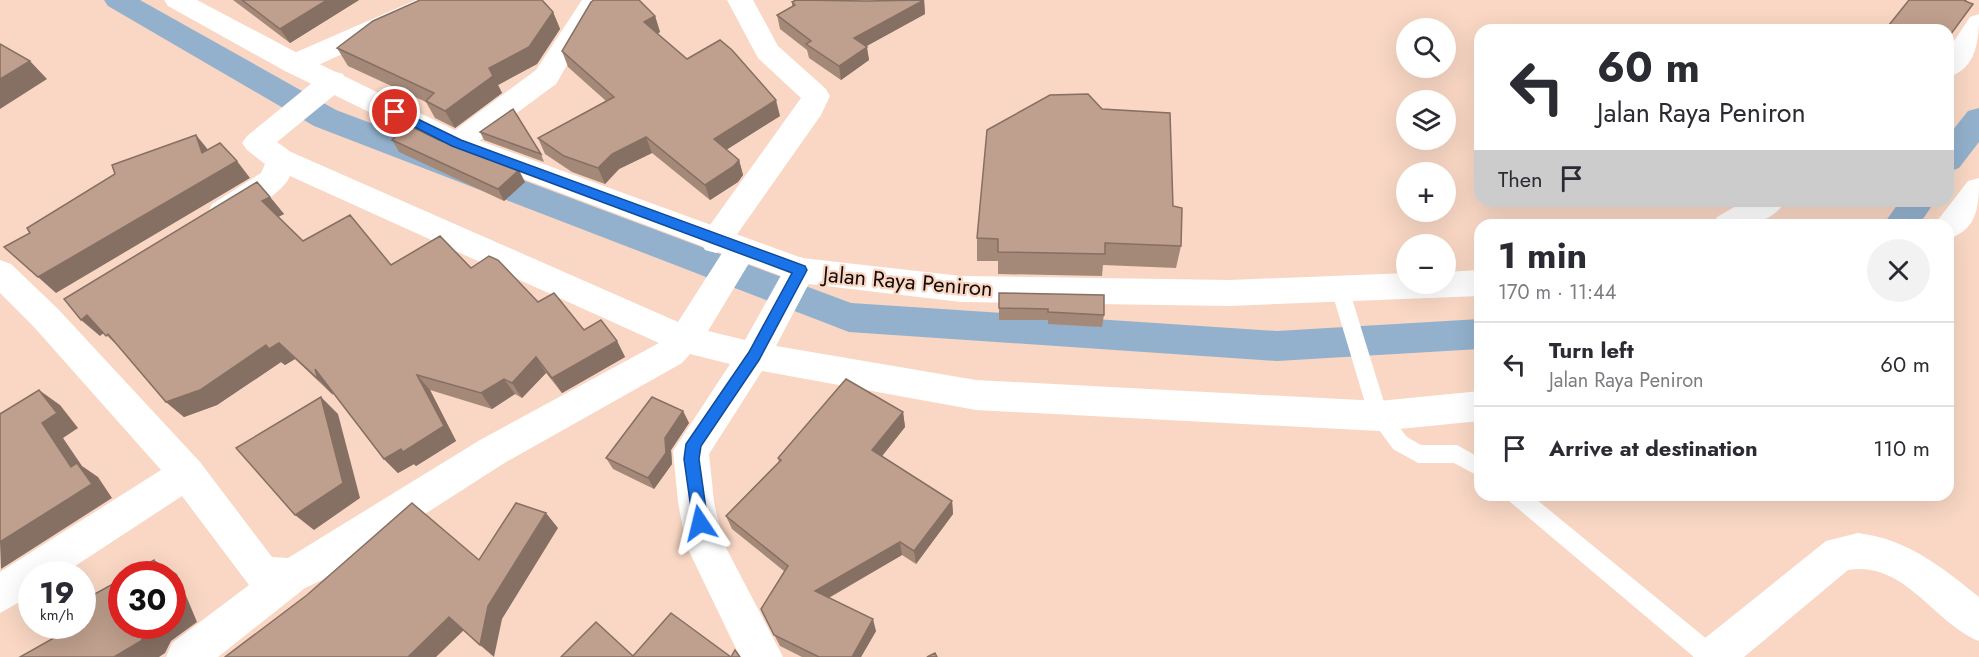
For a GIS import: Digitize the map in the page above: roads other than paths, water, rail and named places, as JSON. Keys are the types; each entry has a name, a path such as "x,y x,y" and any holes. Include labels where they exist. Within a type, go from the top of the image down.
{"street":[{"name":"Jalan Raya Peniron","path":"177,0 295,64 457,143 730,252 797,276 961,289 1229,293 1474,283"},
{"path":"295,64 439,0"},
{"path":"457,143 546,77 585,12 597,0"},
{"path":"186,657 291,576 309,567 493,451 670,353 692,328 730,252 816,96 768,52 740,0"},
{"path":"1954,63 1979,23"},
{"path":"198,226 274,180 271,149 304,105 333,81"},
{"path":"271,149 692,328 759,346 976,396 1376,407 1474,406"},
{"path":"1951,219 1963,189"},
{"path":"1738,219 1760,207"},
{"path":"0,273 56,312 187,473 259,570 272,579 291,576"},
{"path":"763,657 756,648 705,544 696,502 691,451 759,346 797,276"},
{"path":"0,594 187,473"},
{"path":"1712,657 1839,554 1849,550 1866,551 1902,562 1979,622"}],"lane":[{"path":"1340,289 1376,407 1400,443 1418,454 1457,454 1474,464"},
{"path":"1523,501 1712,657"}],"waterway":[{"path":"118,0 325,118 849,317 1277,346 1474,334"},
{"path":"1954,152 1979,119"},
{"path":"1904,219 1914,207"}]}
